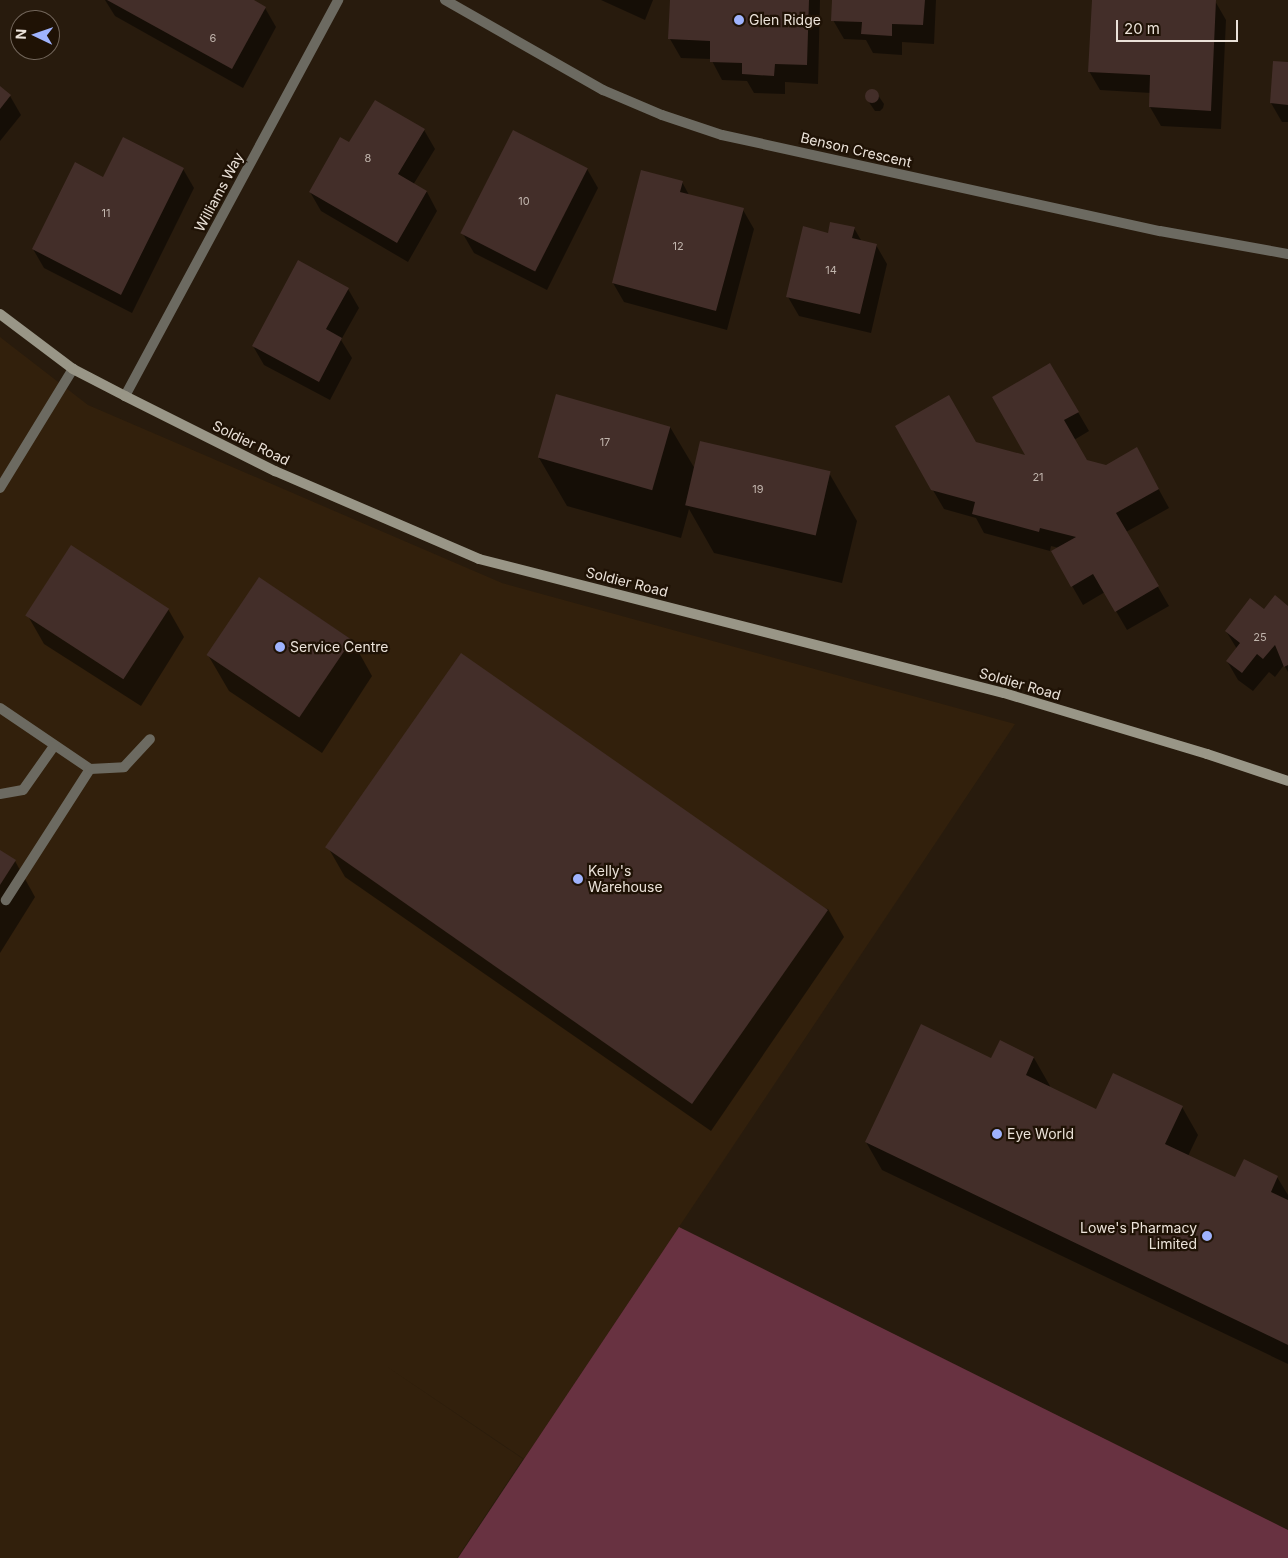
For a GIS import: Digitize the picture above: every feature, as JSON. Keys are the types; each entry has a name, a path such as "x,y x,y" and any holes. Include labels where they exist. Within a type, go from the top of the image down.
{"main road":[{"name":"Soldier Road","path":"0,314 73,369 125,396 275,471 479,559 1004,693 1208,754 1288,781"}],"street":[{"name":"Williams Way","path":"125,396 338,0"},
{"name":"Benson Crescent","path":"445,0 603,90 662,115 722,134 1160,232 1288,254"},
{"path":"0,488 73,369"},
{"path":"0,708 90,769 124,767 150,740"},
{"path":"0,794 23,790 54,746"},
{"path":"6,900 90,769"}],"shaded area":[{"path":"0,337 88,405 502,583 1015,724 524,1459 383,1364 523,1459 457,1558 0,1558"},
{"path":"679,1227 1288,1530 1288,1558 458,1558"}],"building":[{"path":"107,0 254,0 266,7 232,69"},
{"name":"Glen Ridge","path":"670,0 809,0 807,65 775,64 774,76 742,74 742,63 710,62 710,41 668,39"},
{"path":"832,0 925,0 923,25 892,24 892,36 861,34 862,22 831,21"},
{"path":"1092,0 1216,0 1211,111 1149,107 1150,75 1088,72"},
{"path":"1273,61 1288,62 1288,105 1270,103"},
{"path":"0,86 11,95 0,109"},
{"path":"872,89 877,91 879,96 877,101 872,103 867,101 865,96 867,91"},
{"path":"375,100 425,129 398,174 427,191 397,243 309,192 340,137 349,142"},
{"path":"513,130 588,168 535,271 460,233"},
{"path":"123,137 184,168 121,295 32,249 75,162 103,177"},
{"path":"641,170 683,181 680,192 744,208 716,311 612,283"},
{"path":"830,222 855,227 852,238 877,244 860,314 786,297 803,226 828,233"},
{"path":"298,260 349,288 326,329 342,338 319,382 252,346"},
{"path":"1050,363 1079,412 1064,420 1087,460 1106,465 1137,447 1159,489 1116,513 1159,586 1115,612 1093,574 1071,587 1051,551 1076,537 1040,528 1039,532 972,514 975,502 931,490 895,426 949,395 976,442 1025,455 992,397"},
{"path":"556,394 670,427 652,490 538,457"},
{"path":"700,441 831,471 816,535 685,505"},
{"path":"71,545 169,609 123,679 25,615"},
{"name":"Service Centre","path":"259,577 352,640 299,718 206,655"},
{"path":"1275,595 1288,606 1288,665 1284,667 1275,645 1263,659 1257,654 1242,673 1226,661 1240,643 1225,631 1250,598 1264,609"},
{"name":"Kelly's Warehouse","path":"461,653 828,910 692,1104 325,847"},
{"path":"0,850 16,860 0,885"},
{"path":"921,1024 991,1058 1000,1040 1034,1057 1026,1075 1096,1109 1113,1073 1183,1106 1165,1144 1235,1177 1244,1159 1278,1176 1271,1192 1288,1200 1288,1345 865,1142"}],"place":[{"name":"Glen Ridge","path":"739,20"},
{"name":"Service Centre","path":"280,647"},
{"name":"Kelly's Warehouse","path":"578,879"},
{"name":"Eye World","path":"997,1134"},
{"name":"Lowe's Pharmacy Limited","path":"1207,1236"}]}
